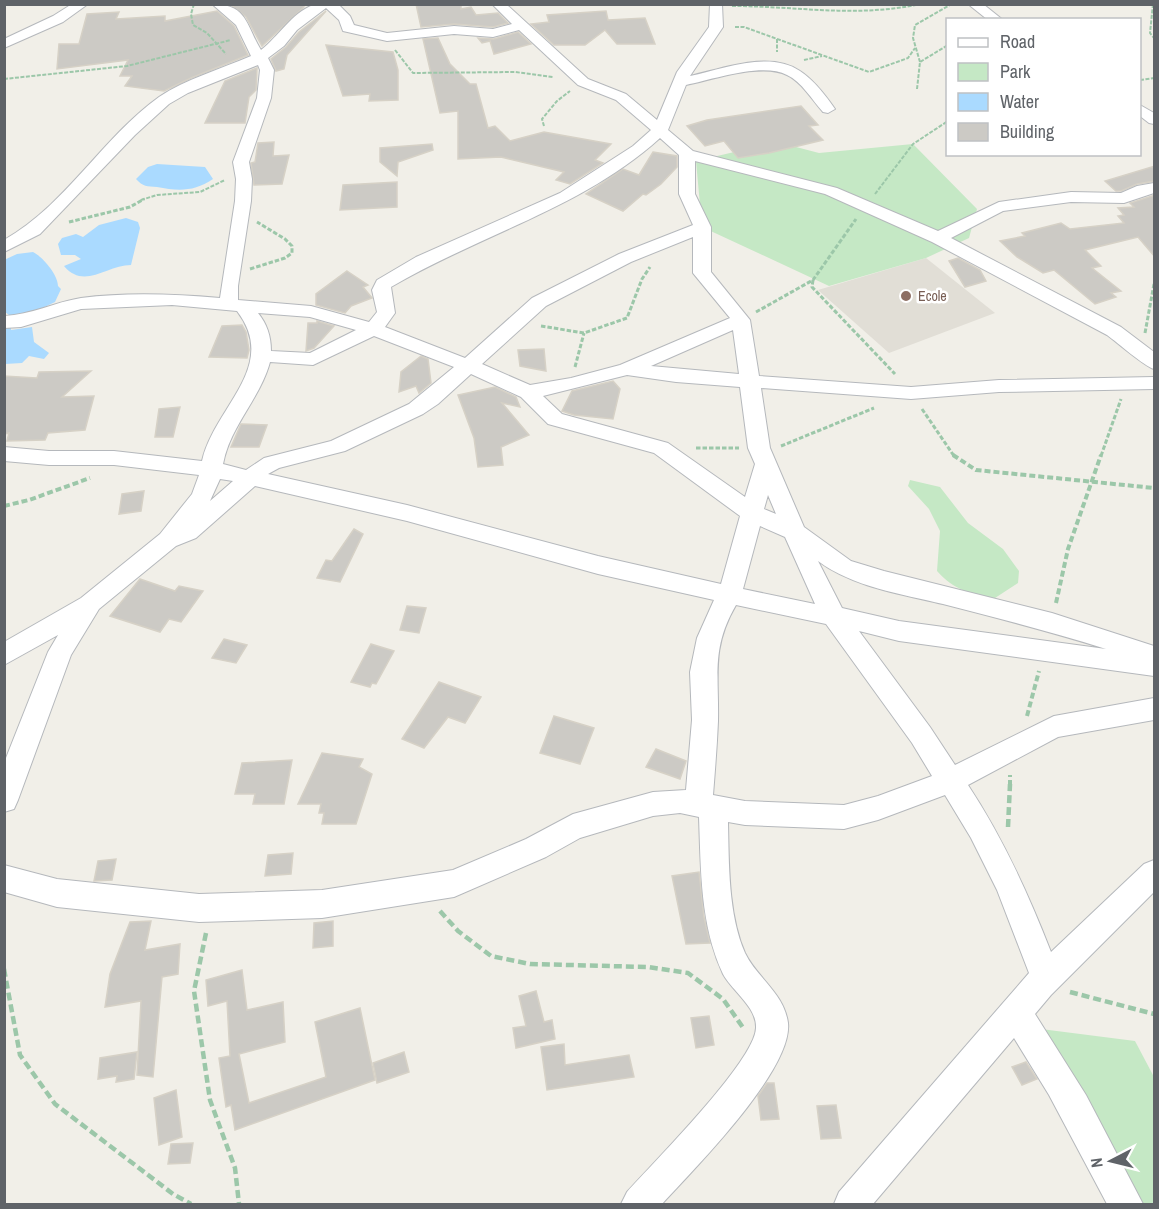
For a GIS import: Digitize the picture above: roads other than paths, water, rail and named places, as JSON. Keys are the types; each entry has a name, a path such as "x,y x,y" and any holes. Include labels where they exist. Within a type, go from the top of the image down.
{"street":[{"path":"4,44 58,19 82,4"},
{"path":"168,540 175,526 196,504 205,490 212,454 252,385 261,363 259,329 236,304 231,278 244,179 241,162 264,98 267,70 261,57 253,49 249,35 234,15 218,4"},
{"path":"4,246 34,230 130,132 164,101 261,57 279,43 292,27 323,4"},
{"path":"330,4 345,19 348,28 387,38 454,30 493,33 520,26"},
{"path":"498,4 583,82 621,97 687,154 831,191 939,238 1114,331 1148,357"},
{"path":"974,4 994,18"},
{"path":"261,356 313,359 373,329 386,313 381,290 383,284 422,261 566,196 626,160 660,130 680,82 716,27 716,5"},
{"path":"680,82 760,67 782,67 800,77 828,109"},
{"path":"1141,110 1155,120"},
{"path":"687,154 689,180 687,194 702,226 702,273 741,320 759,448 765,465 814,578 834,616 894,697 981,829 1010,885 1044,981"},
{"path":"939,238 999,207 1071,197 1124,198 1143,189 1155,188"},
{"path":"4,655 90,603 168,540 188,532 272,463 338,446 399,418 431,399 540,302 625,258 668,243 702,226"},
{"path":"4,322 21,321 66,306 102,301 172,299 311,312 373,329 498,377 528,392 555,418 661,448 752,513 795,532 843,567 883,580 1052,622 1155,655"},
{"path":"528,392 571,384 627,369 741,320"},
{"path":"627,369 676,376 911,393 999,386 1155,383"},
{"path":"4,454 49,458 114,458 210,469 458,526 598,565 899,631 1155,666"},
{"path":"639,1204 741,1089 769,1042 773,1029 767,1008 733,963 726,942 706,805 703,672 709,638 717,616 730,594 765,465"},
{"path":"4,800 60,652 90,603"},
{"path":"4,878 57,893 211,909 322,904 454,883 536,848 573,827 653,804 680,801 745,813 844,817 878,808 951,781 1054,727 1155,709"},
{"path":"851,1204 1044,981 1155,873"},
{"path":"1016,1014 1080,1119 1126,1204"}],"water":[{"path":"157,164 205,167 213,179 199,186 179,190 145,186 136,179 148,167"},
{"path":"126,218 138,222 140,228 131,265 88,276 72,273 64,266 81,259 75,255 61,255 58,244 62,238 76,234 83,237 99,225"},
{"path":"33,252 49,267 61,289 55,302 28,315 13,318 5,312 4,260 17,254"},
{"path":"5,325 11,327 11,330 32,327 34,342 49,353 44,359 29,356 22,363 5,364"}],"place":[{"name":"Ecole","path":"906,296"}]}
